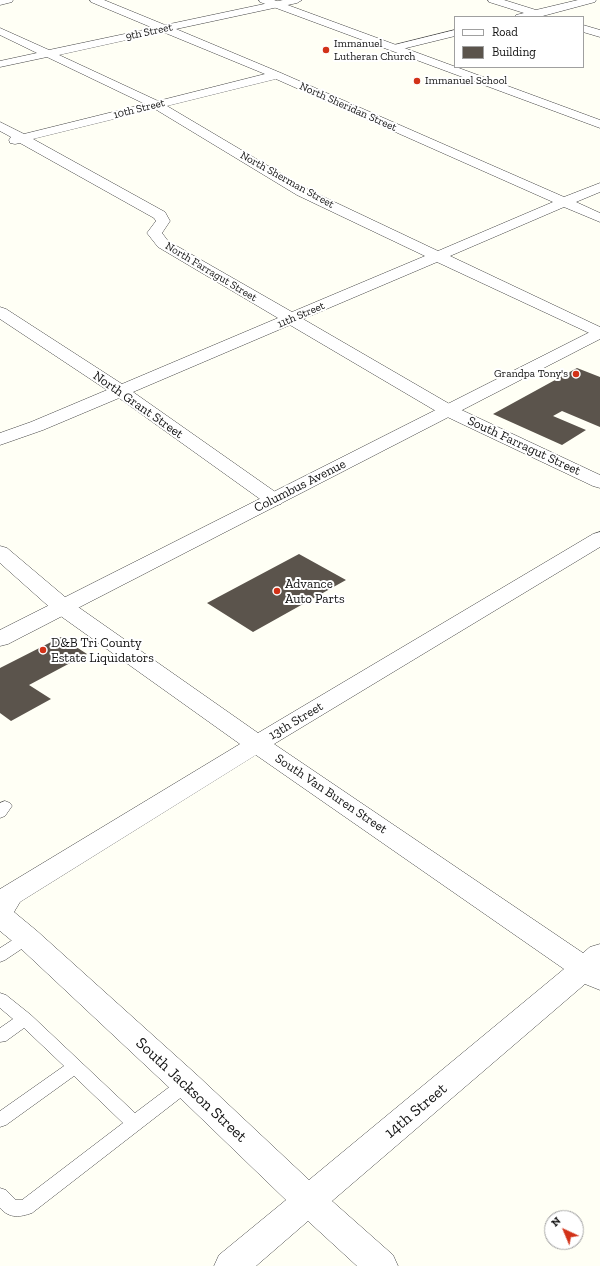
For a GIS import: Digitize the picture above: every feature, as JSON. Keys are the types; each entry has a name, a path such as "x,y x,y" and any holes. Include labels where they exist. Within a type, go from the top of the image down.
{"street":[{"path":"0,2 8,0"},
{"name":"North Sheridan Street","path":"95,0 277,75 600,218"},
{"path":"264,0 600,124"},
{"name":"9th Street","path":"0,64 297,0"},
{"path":"493,0 544,16"},
{"path":"524,16 591,0"},
{"path":"584,28 600,34"},
{"name":"North Sherman Street","path":"0,31 157,105 302,192 600,333"},
{"path":"394,48 454,33"},
{"name":"10th Street","path":"0,143 277,75"},
{"name":"North Farragut Street","path":"0,126 160,215 162,221 154,233 163,244 447,410"},
{"name":"11th Street","path":"0,439 37,426 600,187"},
{"name":"North Grant Street","path":"0,312 120,391 274,500"},
{"name":"Columbus Avenue","path":"0,639 600,333"},
{"name":"South Farragut Street","path":"447,410 600,482"},
{"name":"13th Street","path":"0,912 10,895 257,744 600,538"},
{"name":"South Van Buren Street","path":"0,552 63,607 257,744 595,967"},
{"name":"South Jackson Street","path":"0,916 27,938 186,1084 309,1201 381,1266"},
{"name":"14th Street","path":"231,1266 595,967"}],"lane":[{"path":"0,956 27,938"},
{"path":"0,999 25,1019 135,1124"},
{"path":"0,1036 25,1019"},
{"path":"0,1120 75,1066"},
{"path":"0,1196 12,1209 26,1207 186,1084"}],"building":[{"path":"577,368 600,377 600,427 562,411 553,416 586,430 562,445 493,414"},
{"name":"Advance Auto Parts","path":"299,554 346,580 253,632 207,603"},
{"path":"61,637 87,654 29,685 51,699 11,721 0,713 0,668"}],"place":[{"name":"Immanuel Lutheran Church","path":"326,50"},
{"name":"Immanuel School","path":"417,81"},
{"name":"Grandpa Tony's","path":"576,374"},
{"name":"Advance Auto Parts","path":"277,591"},
{"name":"D&B Tri County Estate Liquidators","path":"43,650"}]}
